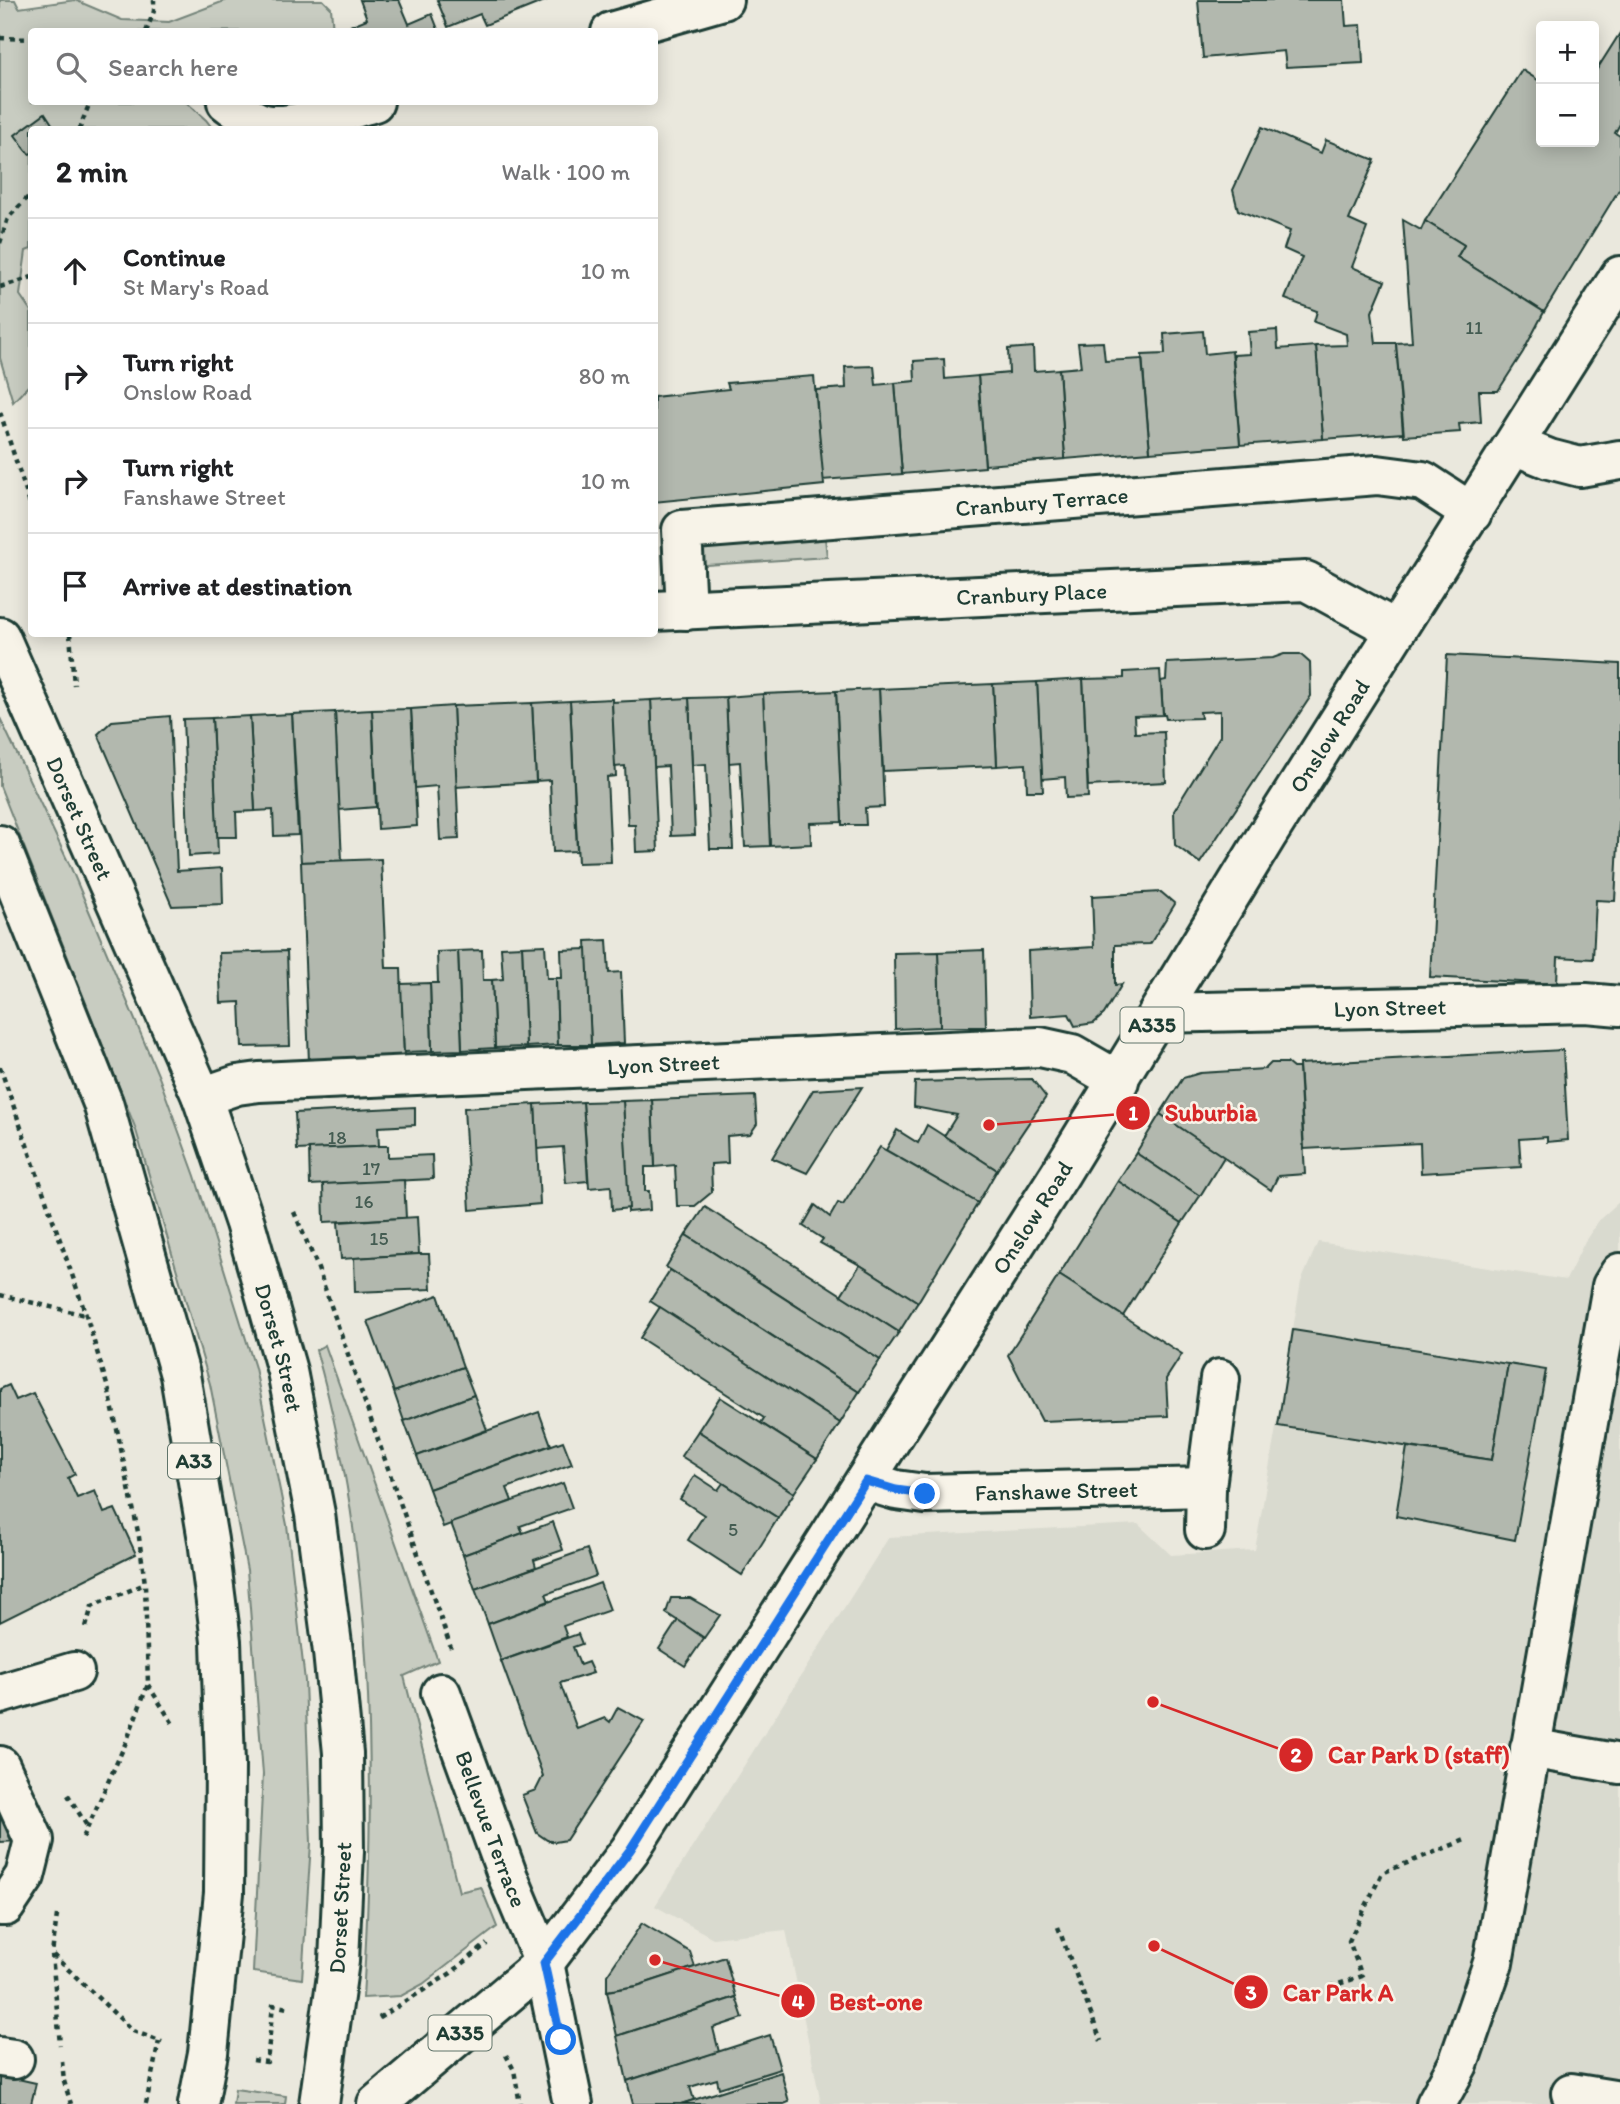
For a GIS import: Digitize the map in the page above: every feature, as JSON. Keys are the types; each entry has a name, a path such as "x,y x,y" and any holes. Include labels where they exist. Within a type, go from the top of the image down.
{"main road":[{"path":"625,28 723,0"},
{"path":"231,105 261,126"},
{"path":"272,126 291,124 363,105"},
{"name":"Onslow Road","path":"377,2104 544,1963 630,1850 1119,1081 1396,629 1620,276"},
{"path":"1514,445 1549,459 1580,467 1619,467"},
{"name":"Cranbury Terrace","path":"670,610 682,530 1377,475 1423,481 1472,513"},
{"name":"Cranbury Place","path":"670,610 1306,580 1396,629"},
{"name":"Dorset Street","path":"0,637 202,1097 245,1223 287,1371 315,1514 343,1753 344,1851 339,1961 319,2104"},
{"name":"A33","path":"0,845 103,1103 180,1375 208,1540 220,1641 225,1765 224,1893 208,2053 198,2104"},
{"name":"Lyon Street","path":"1159,1013 1586,1003 1620,1006"},
{"name":"Lyon Street","path":"202,1097 237,1085 259,1082 1040,1047 1072,1054 1119,1081"},
{"path":"1436,2104 1458,2064 1493,1963 1612,1286 1620,1273"},
{"path":"1205,1530 1206,1487 1220,1379"},
{"name":"Fanshawe Street","path":"866,1481 896,1490 925,1494 1206,1487"},
{"path":"0,1694 74,1672"},
{"name":"Bellevue Terrace","path":"441,1693 508,1877 544,1963 573,2104"},
{"path":"1530,1748 1620,1764"},
{"path":"0,1766 34,1840 25,1876 5,1906 0,1906"},
{"path":"1571,2093 1620,2101"}],"path":[{"path":"148,28 154,11 154,0"},
{"path":"0,38 28,39"},
{"path":"81,126 89,105"},
{"path":"0,243 8,218 28,198"},
{"path":"0,287 28,278"},
{"path":"0,412 28,498"},
{"path":"70,637 74,689"},
{"path":"0,1067 86,1315 110,1395 139,1537 145,1584 148,1684 127,1740 79,1847"},
{"path":"289,1202 316,1263 452,1647"},
{"path":"0,1295 86,1315"},
{"path":"74,1672 92,1606 145,1584"},
{"path":"148,1684 177,1732"},
{"path":"1330,1987 1362,1976 1349,1941 1382,1873 1465,1840"},
{"path":"58,1913 52,1954 64,2081 71,2104"},
{"path":"1058,1927 1101,2041"},
{"path":"372,2019 382,2017 451,1973 494,1938"},
{"path":"52,1954 133,2031 159,2041"},
{"path":"243,2059 267,2062 273,2005 292,2009"},
{"path":"146,2104 162,2028"},
{"path":"503,2049 514,2070 520,2104"}],"shaded area":[{"path":"0,0 15,0 19,8 75,0 122,20 169,22 227,0 323,0 331,8 333,28 28,28 28,105 189,105 211,126 28,126 28,250 20,295 28,307 28,386 13,402 0,358"},
{"path":"825,538 827,557 706,565 701,562 700,553 705,548"},
{"path":"0,718 71,868 159,1077 195,1176 255,1368 287,1525 305,1681 311,1843 302,1979 253,1972 263,1774 247,1570 210,1384 135,1127 0,786"},
{"path":"1620,1201 1620,2104 821,2104 786,1930 713,1938 655,1906 889,1537 1138,1524 1171,1555 1255,1550 1301,1282 1318,1242 1566,1280 1585,1241 1600,1219"},
{"path":"325,1345 438,1661 404,1676 459,1892 481,1887 497,1927 423,1984 401,1996 363,1998 370,1835 367,1671 361,1590 350,1509 336,1429 316,1350"},
{"path":"235,2089 286,2096 285,2104 233,2104"}],"building":[{"path":"360,0 399,0 409,24 432,14 437,28 345,28 367,19"},
{"path":"437,0 547,0 485,25 480,14 448,27"},
{"path":"1198,0 1344,0 1346,26 1361,25 1363,63 1286,67 1284,51 1203,58"},
{"path":"1620,33 1620,124 1615,133 1620,136 1620,188 1544,312 1457,257 1464,245 1425,221 1522,70 1536,79 1536,147 1599,147 1599,66"},
{"path":"45,113 53,126 28,126 28,153 15,135"},
{"path":"1262,127 1321,153 1326,140 1375,160 1349,220 1367,228 1352,267 1385,281 1372,312 1376,343 1396,343 1403,433 1323,439 1316,346 1347,345 1346,334 1314,322 1317,311 1285,299 1302,257 1284,249 1290,231 1238,210 1233,190"},
{"path":"1403,220 1421,230 1425,221 1464,245 1457,257 1544,312 1498,391 1479,391 1481,422 1459,424 1460,432 1404,436 1396,343 1412,342"},
{"path":"1277,330 1278,349 1316,346 1323,439 1240,445 1233,355 1250,354 1248,332"},
{"path":"1203,331 1205,354 1232,351 1240,445 1150,452 1142,355 1165,354 1164,334"},
{"path":"1103,342 1105,361 1142,359 1150,452 1065,459 1059,369 1081,367 1078,343"},
{"path":"1033,347 1034,371 1059,369 1065,459 985,465 978,376 1009,373 1008,349"},
{"path":"944,359 945,379 978,376 985,467 902,474 895,383 915,381 914,361"},
{"path":"874,366 876,385 895,383 902,474 822,480 816,390 846,388 845,367"},
{"path":"814,376 824,485 658,502 658,397 729,389 727,383"},
{"path":"1284,654 1300,654 1310,663 1311,696 1200,863 1175,845 1174,811 1220,736 1220,711 1200,712 1201,718 1166,719 1163,715 1161,681 1166,680 1167,663 1273,658"},
{"path":"1447,655 1620,664 1620,805 1615,901 1596,900 1593,959 1558,957 1557,984 1430,977"},
{"path":"1160,670 1163,715 1134,716 1135,733 1164,732 1166,782 1088,786 1083,679 1124,678 1124,672"},
{"path":"1083,679 1088,797 1066,798 1065,777 1042,779 1037,682"},
{"path":"1037,682 1043,791 1027,791 1026,764 997,766 993,684"},
{"path":"993,684 997,766 883,771 879,689"},
{"path":"879,689 884,807 865,808 866,825 842,825 836,691"},
{"path":"836,691 842,822 810,823 811,844 770,846 763,694"},
{"path":"763,694 770,846 745,847 740,762 729,763 726,697"},
{"path":"726,697 733,849 710,849 706,764 692,765 689,698"},
{"path":"689,698 695,835 671,836 668,766 654,767 651,700"},
{"path":"612,699 616,776 607,777 611,862 578,863 570,701"},
{"path":"651,700 658,851 636,852 635,825 628,825 625,766 615,767 612,702"},
{"path":"570,701 577,851 553,852 550,780 536,781 532,703"},
{"path":"532,703 536,782 456,787 453,706"},
{"path":"453,706 459,839 440,840 437,786 415,788 411,709"},
{"path":"411,709 417,826 378,829 372,710"},
{"path":"372,710 376,807 339,810 335,712"},
{"path":"335,712 342,861 301,862 292,714"},
{"path":"292,714 298,835 274,836 273,810 255,811 250,716"},
{"path":"170,716 177,871 222,868 223,904 172,906 98,734 112,721"},
{"path":"250,716 255,811 236,812 237,837 217,837 212,718"},
{"path":"212,718 218,854 189,856 183,719"},
{"path":"381,859 386,968 401,968 404,1057 309,1062 301,862"},
{"path":"1161,892 1175,904 1150,944 1115,945 1115,985 1122,984 1104,1014 1094,1023 1075,1026 1069,1014 1030,1017 1028,951 1094,947 1092,896"},
{"path":"607,940 609,973 621,972 624,1043 591,1045 586,941"},
{"path":"545,945 547,978 556,978 558,1045 526,1047 522,946"},
{"path":"522,946 526,1047 495,1048 492,980 503,979 501,947"},
{"path":"587,949 591,1045 558,1045 556,978 562,978 561,950"},
{"path":"482,950 483,980 492,980 495,1048 462,1050 458,951"},
{"path":"984,950 986,1027 940,1027 938,952"},
{"path":"287,951 290,1046 242,1047 240,1002 221,1003 219,953"},
{"path":"458,951 462,1050 432,1051 430,983 438,983 437,952"},
{"path":"938,952 940,1027 895,1029 894,953"},
{"path":"430,983 432,1051 404,1052 401,984"},
{"path":"1563,1050 1568,1140 1547,1142 1547,1137 1519,1139 1521,1167 1421,1173 1420,1143 1304,1149 1299,1064"},
{"path":"1271,1063 1287,1063 1293,1068 1299,1068 1305,1174 1278,1176 1271,1190 1160,1114 1183,1078 1200,1073 1265,1069"},
{"path":"1032,1079 1046,1097 997,1170 944,1136 957,1115 914,1107 915,1082"},
{"path":"862,1087 807,1173 772,1158 813,1090"},
{"path":"755,1096 757,1124 750,1134 727,1136 728,1163 711,1164 712,1192 695,1206 677,1206 675,1165 655,1167 652,1100"},
{"path":"652,1100 655,1167 645,1167 645,1191 649,1191 650,1210 628,1212 623,1101"},
{"path":"623,1101 629,1208 612,1210 611,1186 589,1188 583,1102"},
{"path":"583,1102 588,1181 566,1183 563,1147 537,1149 535,1104"},
{"path":"535,1104 540,1204 470,1210 464,1108"},
{"path":"415,1107 415,1125 378,1127 379,1146 297,1150 295,1113"},
{"path":"1160,1114 1224,1157 1200,1196 1136,1153"},
{"path":"927,1125 997,1170 978,1203 886,1150 897,1130 918,1143"},
{"path":"388,1146 388,1157 432,1155 433,1179 310,1185 309,1149"},
{"path":"880,1147 978,1203 918,1302 820,1243 823,1239 803,1226 815,1205 830,1217 838,1203 843,1205"},
{"path":"1136,1153 1200,1196 1182,1223 1118,1181"},
{"path":"404,1180 406,1218 324,1222 323,1184"},
{"path":"1118,1181 1182,1223 1123,1316 1059,1275"},
{"path":"705,1207 899,1332 880,1360 686,1235"},
{"path":"417,1217 419,1254 341,1259 338,1222"},
{"path":"686,1235 880,1360 859,1392 666,1267"},
{"path":"429,1254 431,1289 355,1292 354,1258"},
{"path":"860,1265 918,1302 899,1332 841,1295"},
{"path":"670,1270 859,1392 840,1423 650,1301"},
{"path":"1059,1275 1182,1354 1166,1379 1168,1416 1042,1421 1008,1355"},
{"path":"438,1295 463,1367 394,1392 368,1321"},
{"path":"660,1307 840,1423 817,1459 761,1423 764,1418 640,1338"},
{"path":"1293,1330 1508,1364 1492,1460 1278,1426"},
{"path":"1508,1364 1546,1370 1515,1540 1396,1516 1407,1447 1492,1460"},
{"path":"463,1367 474,1395 404,1421 394,1392"},
{"path":"9,1385 16,1400 33,1393 75,1474 68,1478 77,1498 95,1491 104,1513 115,1509 136,1554 0,1622 0,1389"},
{"path":"474,1395 487,1430 417,1456 404,1421"},
{"path":"720,1397 817,1459 794,1493 698,1431"},
{"path":"539,1412 551,1445 429,1489 417,1456"},
{"path":"698,1431 794,1493 778,1518 681,1456"},
{"path":"563,1441 572,1464 507,1488 512,1501 443,1527 429,1489"},
{"path":"695,1475 718,1490 723,1483 778,1518 742,1575 688,1540 704,1515 680,1499"},
{"path":"563,1483 572,1508 520,1526 523,1533 463,1555 451,1523"},
{"path":"553,1522 563,1550 534,1560 536,1567 475,1589 463,1555"},
{"path":"587,1549 596,1576 546,1594 549,1601 488,1624 475,1589"},
{"path":"600,1583 610,1610 563,1626 567,1637 501,1661 488,1624"},
{"path":"671,1598 690,1598 720,1615 704,1638 666,1613"},
{"path":"678,1620 704,1638 685,1666 659,1649"},
{"path":"578,1634 582,1644 573,1647 580,1665 588,1662 593,1673 560,1683 577,1729 605,1718 610,1722 618,1707 644,1721 566,1840 555,1842 537,1833 522,1795 536,1790 543,1776 501,1661"},
{"path":"0,1790 20,1841 0,1842"},
{"path":"642,1923 690,1952 695,1967 637,1986 607,1991 607,1975"},
{"path":"725,1957 736,1997 617,2036 607,1991 637,1986"},
{"path":"736,1997 743,2018 713,2028 719,2052 627,2081 617,2036"},
{"path":"770,2035 780,2069 719,2088 717,2079 690,2087 694,2100 681,2104 633,2104 627,2081"},
{"path":"781,2072 789,2102 784,2104 681,2104"},
{"path":"0,2075 36,2083 31,2104 0,2104"}],"place":[{"name":"Suburbia","path":"989,1125"},
{"name":"Car Park D (staff)","path":"1153,1702"},
{"name":"Car Park A","path":"1154,1946"},
{"name":"Best-one","path":"655,1960"}],"route":[{"path":"561,2040 544,1963 630,1850 866,1481 896,1490 925,1494"}]}
